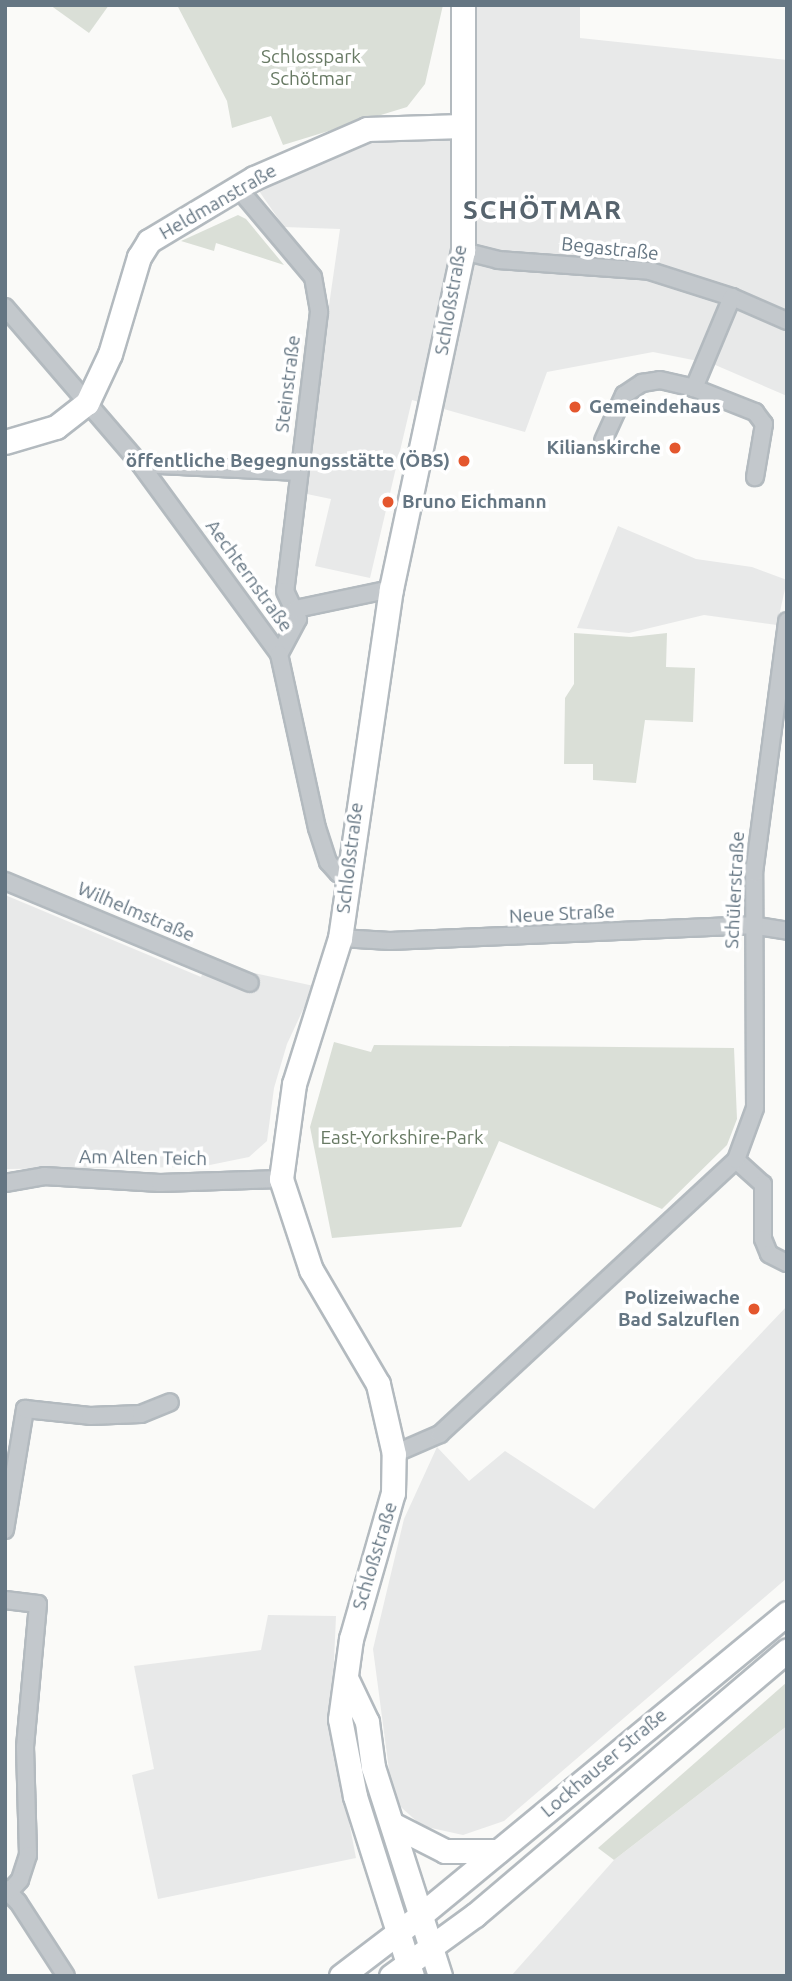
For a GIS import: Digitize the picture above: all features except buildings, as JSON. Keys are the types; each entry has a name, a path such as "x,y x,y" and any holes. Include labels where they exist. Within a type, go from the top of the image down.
{"street":[{"name":"Schloßstraße","path":"403,1972 398,1934 345,1754 340,1719 353,1629 393,1493 394,1454 378,1384 311,1270 281,1179 294,1084 340,938 390,589 463,251 463,5"},
{"name":"Heldmanstraße","path":"5,442 56,427 87,403 110,354 139,257 149,242 238,187 367,129 463,126"},
{"name":"Steinstraße","path":"238,187 313,277 319,312 285,591 296,609"},
{"name":"Begastraße","path":"463,251 498,260 650,271 732,297 787,321"},
{"path":"694,388 732,297"},
{"name":"Aechternstraße","path":"5,307 140,464 279,654 317,828 328,862 338,873 349,874"},
{"path":"603,441 624,395 642,383 660,380 694,388 755,412 764,424 755,477"},
{"path":"140,464 299,472"},
{"path":"279,654 298,619 296,609 390,589"},
{"name":"Schülerstraße","path":"394,1454 440,1434 736,1160 755,1108 751,926 754,873 781,715 787,621"},
{"name":"Wilhelmstraße","path":"5,881 250,983"},
{"name":"Neue Straße","path":"340,938 402,941 751,926 787,931"},
{"path":"736,1160 763,1184 763,1238 769,1254 787,1263"},
{"name":"Am Alten Teich","path":"5,1183 44,1177 160,1183 281,1179"},
{"path":"5,1530 25,1409 90,1416 141,1414 170,1402"},
{"path":"5,1600 38,1604 25,1747 28,1855 20,1880 7,1891 66,1976"},
{"name":"Lockhauser Straße","path":"341,1976 398,1934 787,1613"},
{"name":"Lockhauser Straße","path":"403,1972 787,1650"},
{"path":"347,1680 367,1722 373,1767 440,1976"},
{"path":"392,1824 445,1851 498,1851"}],"shaded area":[{"name":"SCHÖTMAR","path":"476,5 580,5 580,38 787,60 787,396 713,364 653,352 547,372 525,432 412,400 370,578 315,566 331,499 302,493 340,229 284,227 259,191 366,139 456,141 477,114"},
{"path":"618,526 696,559 752,567 787,580 777,625 704,615 629,633 577,628"},
{"path":"5,895 201,977 210,955 254,973 314,986 287,1044 274,1088 267,1141 249,1157 200,1167 5,1169"},
{"path":"787,1306 787,1578 504,1821 463,1835 422,1826 393,1800 373,1649 404,1519 437,1447 469,1481 505,1451 594,1509"},
{"path":"268,1615 336,1616 331,1728 356,1858 158,1899 132,1775 154,1769 134,1666 261,1650"},
{"path":"787,1726 787,1976 511,1976 614,1860"}],"green space":[{"path":"50,5 109,5 89,33"},
{"name":"Schlosspark Schötmar","path":"177,5 443,5 425,84 407,107 283,145 271,116 232,128 227,101"},
{"path":"238,215 246,219 284,265 216,243 214,251 181,241"},
{"path":"574,633 631,637 667,633 666,667 695,668 693,722 645,720 636,783 593,780 593,764 564,764 565,698 574,684"},
{"name":"East-Yorkshire-Park","path":"334,1042 371,1052 374,1045 734,1048 737,1119 727,1145 662,1209 499,1141 461,1227 332,1238 310,1127"},
{"path":"787,1682 787,1726 614,1860 598,1848"}],"place":[{"name":"Gemeindehaus","path":"575,407"},
{"name":"Kilianskirche","path":"675,448"},
{"name":"öffentliche Begegnungsstätte (ÖBS)","path":"464,461"},
{"name":"Bruno Eichmann","path":"388,502"},
{"name":"Polizeiwache Bad Salzuflen","path":"754,1309"}],"district":[{"name":"SCHÖTMAR","path":"543,210"}]}
